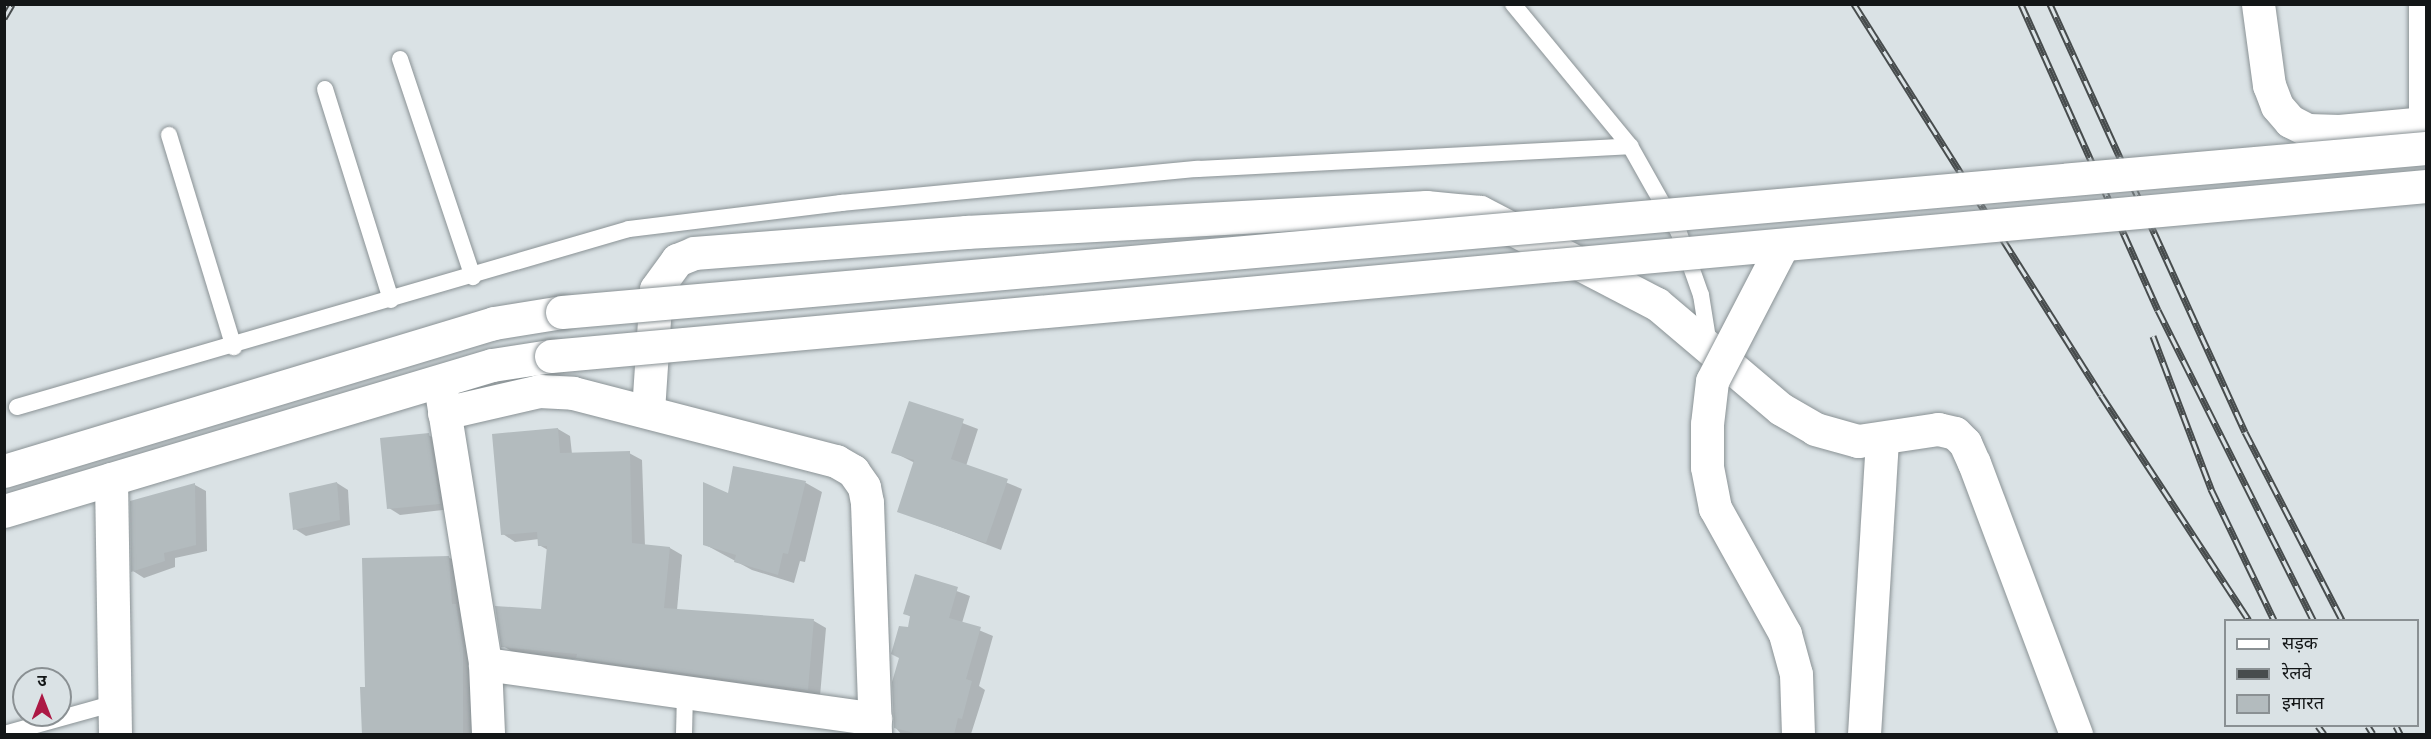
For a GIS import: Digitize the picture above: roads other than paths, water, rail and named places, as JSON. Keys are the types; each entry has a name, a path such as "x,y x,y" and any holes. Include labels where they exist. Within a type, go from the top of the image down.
{"main road":[{"path":"2258,4 2269,85 2277,106 2290,121 2307,130 2426,132"},
{"path":"2426,4 2426,132"},
{"path":"4,471 494,323 562,312 2426,132"},
{"path":"4,511 439,380 492,365 551,356 1780,248 2427,186"},
{"path":"648,411 656,289 677,260 694,253 978,231 1456,208 1494,219 1657,304 1780,410 1815,429 1858,441 1938,429 1955,433 1965,443 2076,735"},
{"path":"1780,248 1712,381 1707,424 1707,467 1715,508 1785,634 1796,674 1798,735"},
{"path":"439,380 485,664 488,735"},
{"path":"444,413 514,396 556,391 648,411 836,461 853,471 864,487 867,503 875,727 685,692 485,664"},
{"path":"1864,735 1882,439"},
{"path":"111,479 115,735"}],"lane":[{"path":"1513,4 1630,146 1679,233 1701,295 1709,349"},
{"path":"400,58 473,277"},
{"path":"325,89 391,300"},
{"path":"169,135 234,347"},
{"path":"17,407 234,347 629,230 841,203 1197,169 1630,146"},
{"path":"684,735 685,692"},
{"path":"4,734 115,703"}],"railway":[{"path":"4,18 12,4"},
{"path":"1854,4 2101,395 2248,619"},
{"path":"2021,4 2158,310 2312,619"},
{"path":"2050,4 2245,432 2341,619"},
{"path":"2153,336 2211,489 2274,619"},
{"path":"2319,727 2324,734"},
{"path":"2369,727 2373,734"},
{"path":"2396,727 2400,734"}]}
